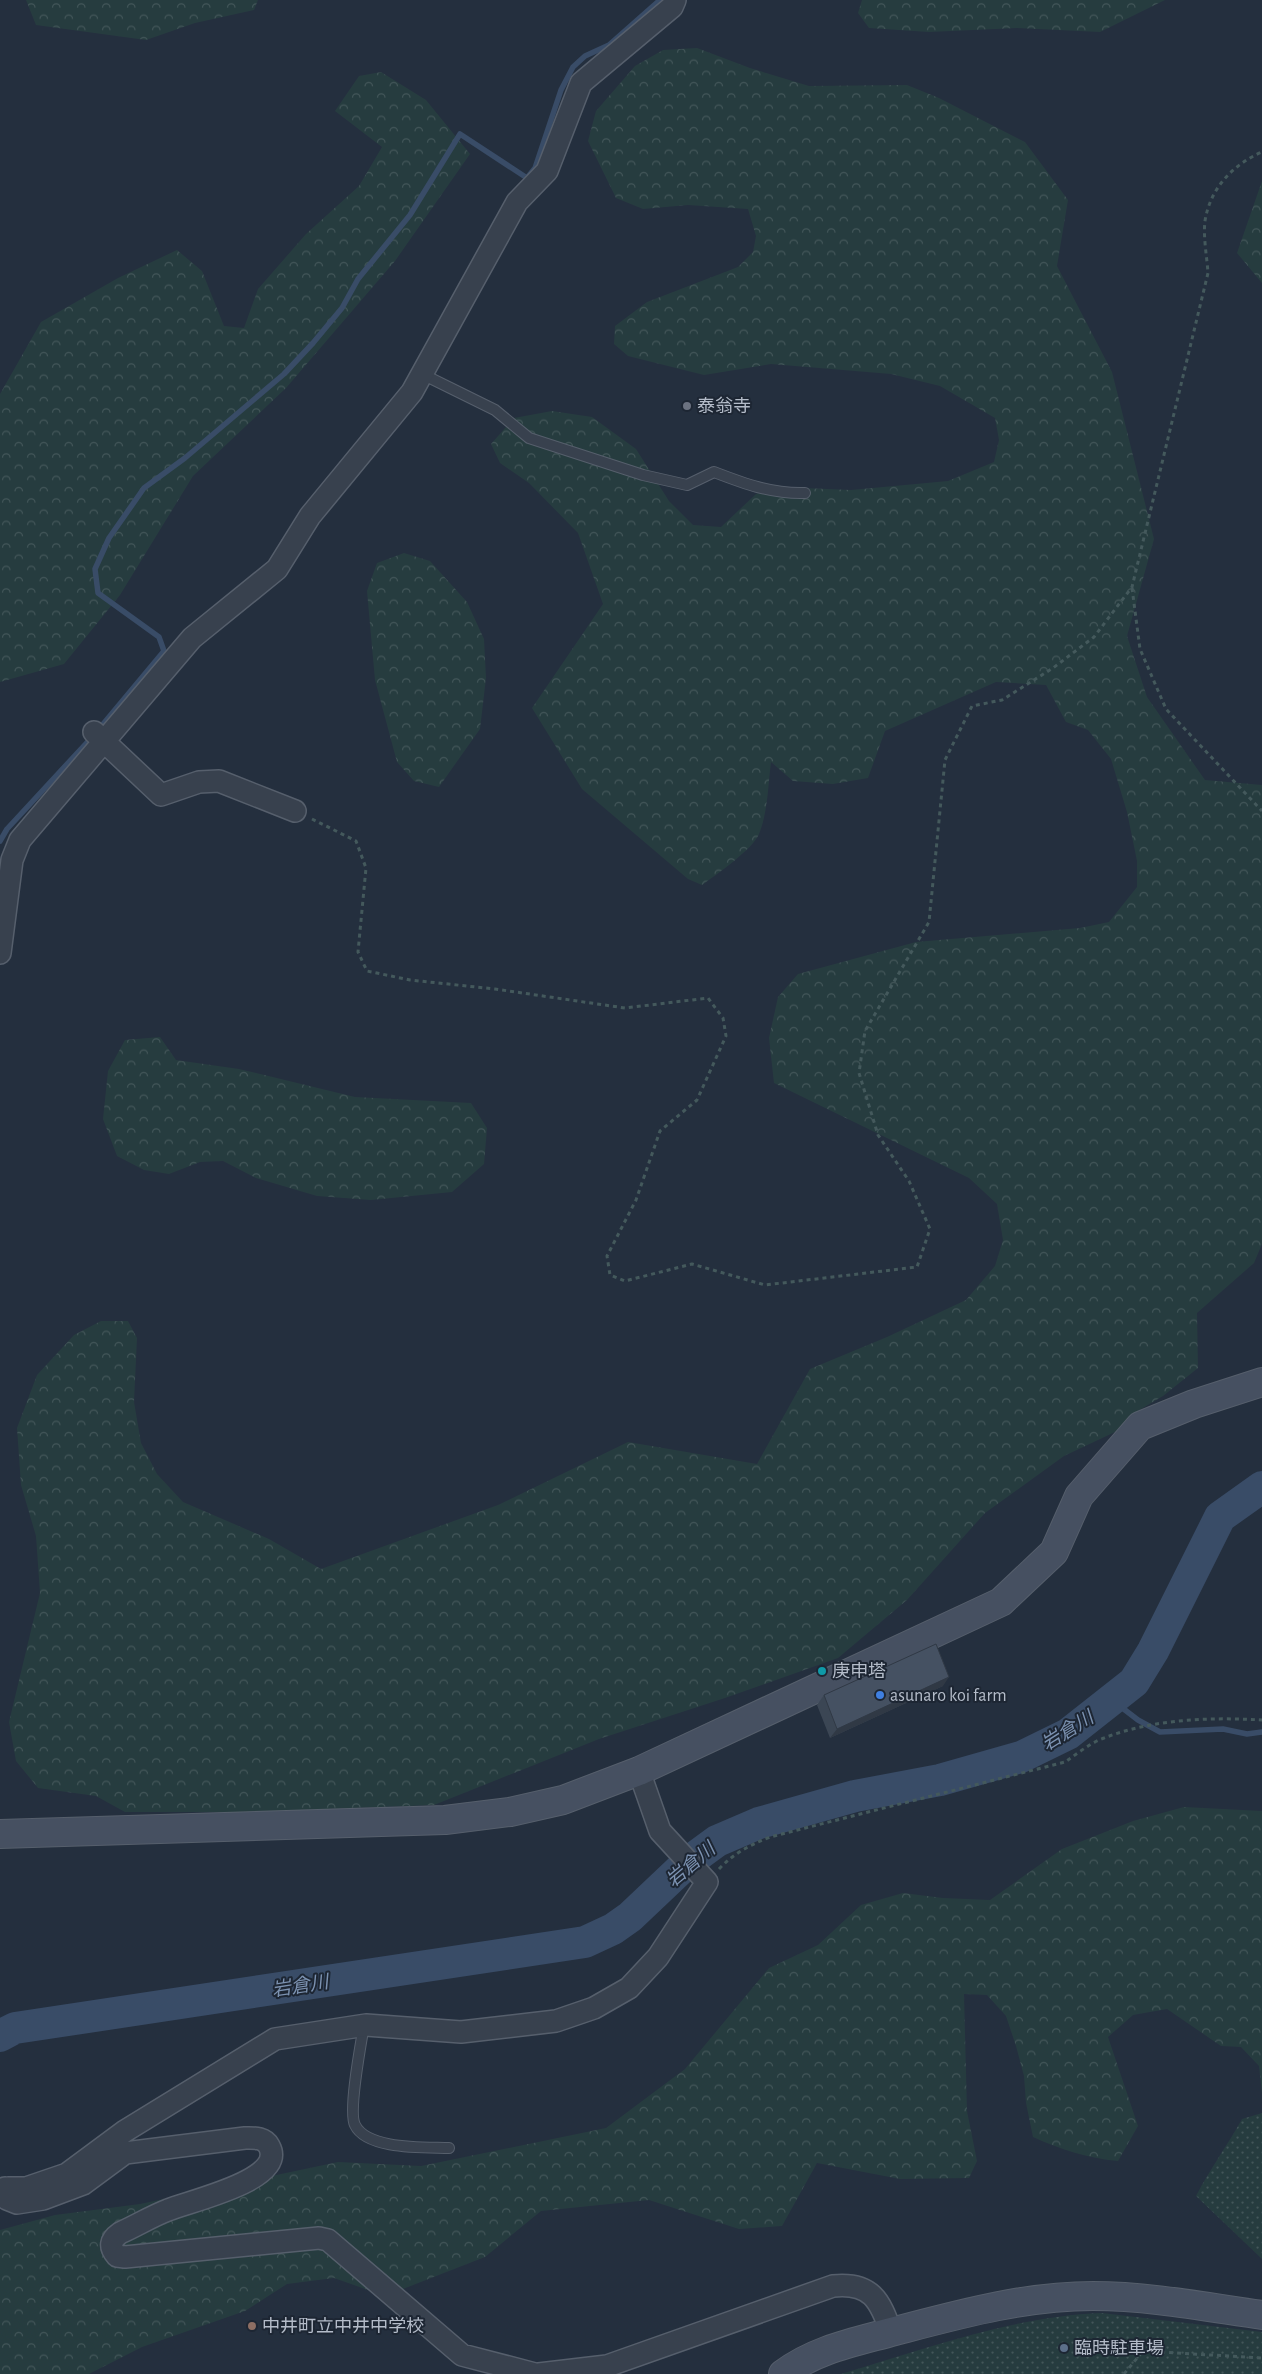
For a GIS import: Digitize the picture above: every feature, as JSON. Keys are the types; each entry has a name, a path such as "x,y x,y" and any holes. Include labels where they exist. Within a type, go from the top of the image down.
{"street":[{"path":"0,953 15,849 26,832 98,736 192,638 277,570 310,516 412,392 517,202 548,171 581,83 672,7 675,0"},
{"path":"98,736 160,795 199,782 219,781 295,811"},
{"path":"0,1834 445,1820 510,1812 563,1800 639,1771 1000,1602 1054,1552 1080,1496 1140,1426 1194,1404 1262,1382"},
{"path":"534,2374 462,2355 328,2240 319,2238 124,2257 116,2256 112,2250 113,2238 120,2233 168,2210 230,2189 259,2175 271,2161 269,2144 264,2140 245,2138 125,2153 82,2184 43,2199 17,2203 7,2199 2,2188 26,2188 67,2174 126,2131 275,2039 364,2025 461,2032 556,2021 594,2008 629,1988 658,1957 703,1877 660,1831 639,1771"},
{"path":"539,2374 607,2366 833,2286 848,2284 864,2288 883,2308 891,2332"},
{"path":"783,2374 830,2348 997,2306 1034,2300 1092,2296 1148,2299 1262,2315"}],"lane":[{"path":"422,374 495,410 529,438 643,475 688,485 714,472 756,488 777,492 806,493"},
{"path":"364,2025 352,2116 359,2131 379,2142 449,2148"}],"path":[{"path":"1262,152 1232,170 1212,194 1205,223 1208,273 1132,588 1140,649 1166,709 1262,811"},
{"path":"295,811 356,841 366,868 358,952 367,971 410,980 495,989 626,1008 708,998 723,1018 726,1036 697,1100 660,1131 636,1200 607,1256 610,1274 625,1282 692,1264 765,1285 917,1266 930,1229 910,1181 878,1135 859,1073 865,1031 929,922 945,760 972,706 1002,700 1053,668 1094,637 1132,588"},
{"path":"703,1877 746,1847 770,1837 1065,1762 1102,1738 1176,1722 1223,1718 1262,1720"},
{"path":"1136,2344 1140,2344 1143,2351"},
{"path":"1143,2351 1262,2358"},
{"path":"1124,2374 1143,2351"}],"green space":[{"path":"26,0 258,0 254,10 195,23 146,40 36,25"},
{"path":"862,0 1165,0 1100,32 1017,28 929,32 869,28 858,13"},
{"path":"697,48 750,68 809,86 907,85 939,98 1025,142 1068,200 1057,266 1112,372 1154,539 1127,636 1147,697 1205,780 1262,785 1262,1244 1254,1263 1197,1313 1198,1368 1163,1396 1136,1412 1115,1432 1064,1456 985,1513 907,1600 838,1658 725,1698 599,1739 434,1805 249,1812 125,1812 96,1796 38,1788 16,1761 9,1722 40,1593 36,1536 21,1485 17,1428 37,1375 74,1335 101,1321 128,1321 137,1338 134,1402 141,1443 157,1474 183,1502 269,1539 321,1569 498,1505 628,1442 757,1464 810,1369 887,1337 966,1300 995,1266 1003,1240 997,1204 969,1178 774,1083 769,1038 778,997 798,974 916,942 1080,928 1109,922 1137,887 1137,861 1127,812 1111,759 1088,730 1066,722 1046,685 996,682 885,731 868,778 833,784 793,781 771,762 766,808 759,834 750,847 702,885 688,879 582,789 532,708 603,604 578,533 529,483 500,463 491,444 514,418 552,411 592,417 636,449 669,501 693,525 721,527 756,494 780,487 851,490 948,481 994,462 999,440 995,418 940,386 891,374 771,364 704,375 628,356 614,344 615,326 647,302 738,267 753,252 756,236 748,209 688,205 643,209 616,198 588,141 596,111 635,66 663,50"},
{"path":"381,72 426,100 470,154 395,261 286,388 193,476 120,595 64,664 0,682 0,394 41,322 118,278 177,250 202,271 224,326 244,328 258,289 306,234 359,186 382,147 335,111 359,76"},
{"path":"1262,181 1262,283 1237,253"},
{"path":"404,553 430,561 467,602 484,639 486,678 480,729 439,787 414,781 397,762 375,680 367,591 377,563"},
{"path":"160,1037 176,1060 239,1069 355,1097 471,1103 487,1128 484,1164 452,1192 371,1200 317,1196 256,1178 223,1161 200,1162 169,1174 144,1170 117,1156 103,1119 108,1071 125,1040"},
{"path":"1184,1807 1262,1811 1262,2094 1259,2066 1241,2047 1221,2046 1167,2009 1133,2015 1108,2037 1138,2126 1118,2161 1085,2156 1064,2150 1033,2137 1026,2103 1024,2076 1006,2016 987,1995 964,1994 967,2111 977,2161 969,2178 900,2179 817,2163 782,2226 739,2229 649,2200 541,2211 485,2257 385,2296 334,2278 287,2284 245,2311 142,2347 89,2374 0,2374 0,2230 55,2215 140,2204 338,2162 421,2166 606,2128 685,2069 769,1968 818,1945 861,1905 903,1893 943,1898 990,1900 1062,1849 1133,1821"},
{"path":"1262,2113 1262,2259 1196,2196 1242,2119"},
{"path":"1102,2313 1262,2332 1262,2374 841,2374 970,2335 1003,2327 1069,2315"}],"building":[{"name":"asunaro koi farm","path":"936,1644 949,1677 837,1729 824,1695"}],"waterway":[{"path":"0,841 7,829 94,735 164,651 159,637 98,593 95,569 109,538 144,488 185,458 284,374 313,343 342,308 358,279 410,215 460,134 527,178 535,168 561,90 573,67 585,56 609,45 660,0"},
{"name":"岩倉川","path":"0,2036 15,2028 585,1942 613,1929 630,1917 687,1863 717,1841 759,1823 855,1796 940,1780 1021,1757 1068,1734 1134,1682 1153,1651 1220,1517 1262,1487"},
{"path":"1112,1700 1138,1720 1160,1732 1223,1729 1247,1734 1262,1732"}],"place":[{"name":"泰翁寺","path":"687,406"},
{"name":"庚申塔","path":"822,1671"},
{"name":"asunaro koi farm","path":"880,1695"},
{"name":"中井町立中井中学校","path":"252,2326"},
{"name":"臨時駐車場","path":"1064,2348"}]}
